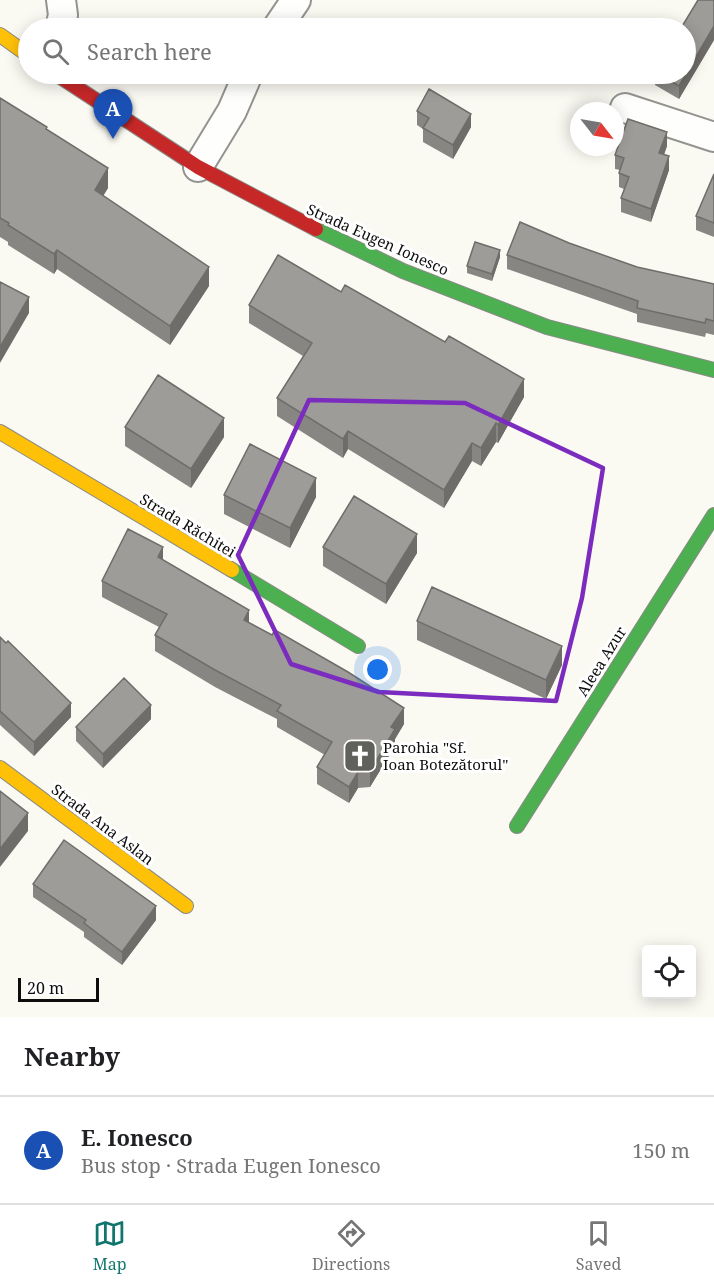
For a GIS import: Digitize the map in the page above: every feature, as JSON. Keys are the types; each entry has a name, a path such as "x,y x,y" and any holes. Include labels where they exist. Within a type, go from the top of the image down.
{"street":[{"path":"61,0 62,18"},
{"path":"284,18 296,0"},
{"path":"0,35 18,48"},
{"name":"Strada Eugen Ionesco","path":"71,84 198,167 291,217 403,271 554,329 714,370"},
{"path":"198,167 232,111 244,84"},
{"path":"625,108 714,137"},
{"name":"Strada Răchitei","path":"0,432 358,646"},
{"name":"Aleea Azur","path":"517,826 714,514"},
{"name":"Strada Ana Aslan","path":"0,768 186,906"}],"highlighted area":[{"path":"309,400 465,403 603,468 582,598 556,701 379,692 291,664 238,555"}],"building":[{"path":"698,0 714,0 714,26 696,57 696,18 687,18"},
{"path":"429,89 471,114 453,145 423,128 429,118 417,111"},
{"path":"0,98 108,168 95,190 209,267 170,326 57,250 54,254 0,218"},
{"path":"628,119 667,132 659,153 669,156 651,209 621,198 629,177 619,173 624,158 618,156 624,156 624,130"},
{"path":"714,174 714,223 696,216"},
{"path":"520,222 569,243 637,267 714,284 714,321 706,319 705,323 637,308 638,301 507,255"},
{"path":"475,242 500,250 492,274 467,266"},
{"path":"278,255 341,292 345,285 445,342 449,336 524,379 498,425 496,423 481,448 472,443 444,490 348,431 343,439 277,398 312,343 249,305"},
{"path":"0,282 29,297 0,347"},
{"path":"158,375 224,418 191,469 125,427"},
{"path":"250,444 316,478 290,528 224,495"},
{"path":"354,496 417,534 386,584 323,547"},
{"path":"128,529 163,547 158,557 249,610 244,620 272,635 275,630 348,672 404,708 391,727 395,729 370,771 358,772 349,787 317,767 332,742 277,711 281,705 155,635 167,614 102,581"},
{"path":"432,587 562,646 546,680 417,621"},
{"path":"0,637 6,643 8,641 71,703 34,742 0,711"},
{"path":"124,678 151,705 103,754 76,727"},
{"path":"0,791 28,813 0,849"},
{"path":"64,840 156,906 122,952 84,923 86,920 33,884"}],"traffic: fast":[{"path":"316,229 403,271 547,327 714,370"},
{"path":"517,826 714,515"},
{"path":"232,570 358,646"}],"traffic: slow":[{"path":"0,35 18,48"},
{"path":"0,432 232,570"},
{"path":"0,768 186,906"}],"traffic: jam":[{"path":"71,84 198,167 316,229"}],"place":[{"name":"E. Ionesco","path":"113,139"},
{"name":"Parohia \"Sf. Ioan Botezătorul\"","path":"360,756"}]}
